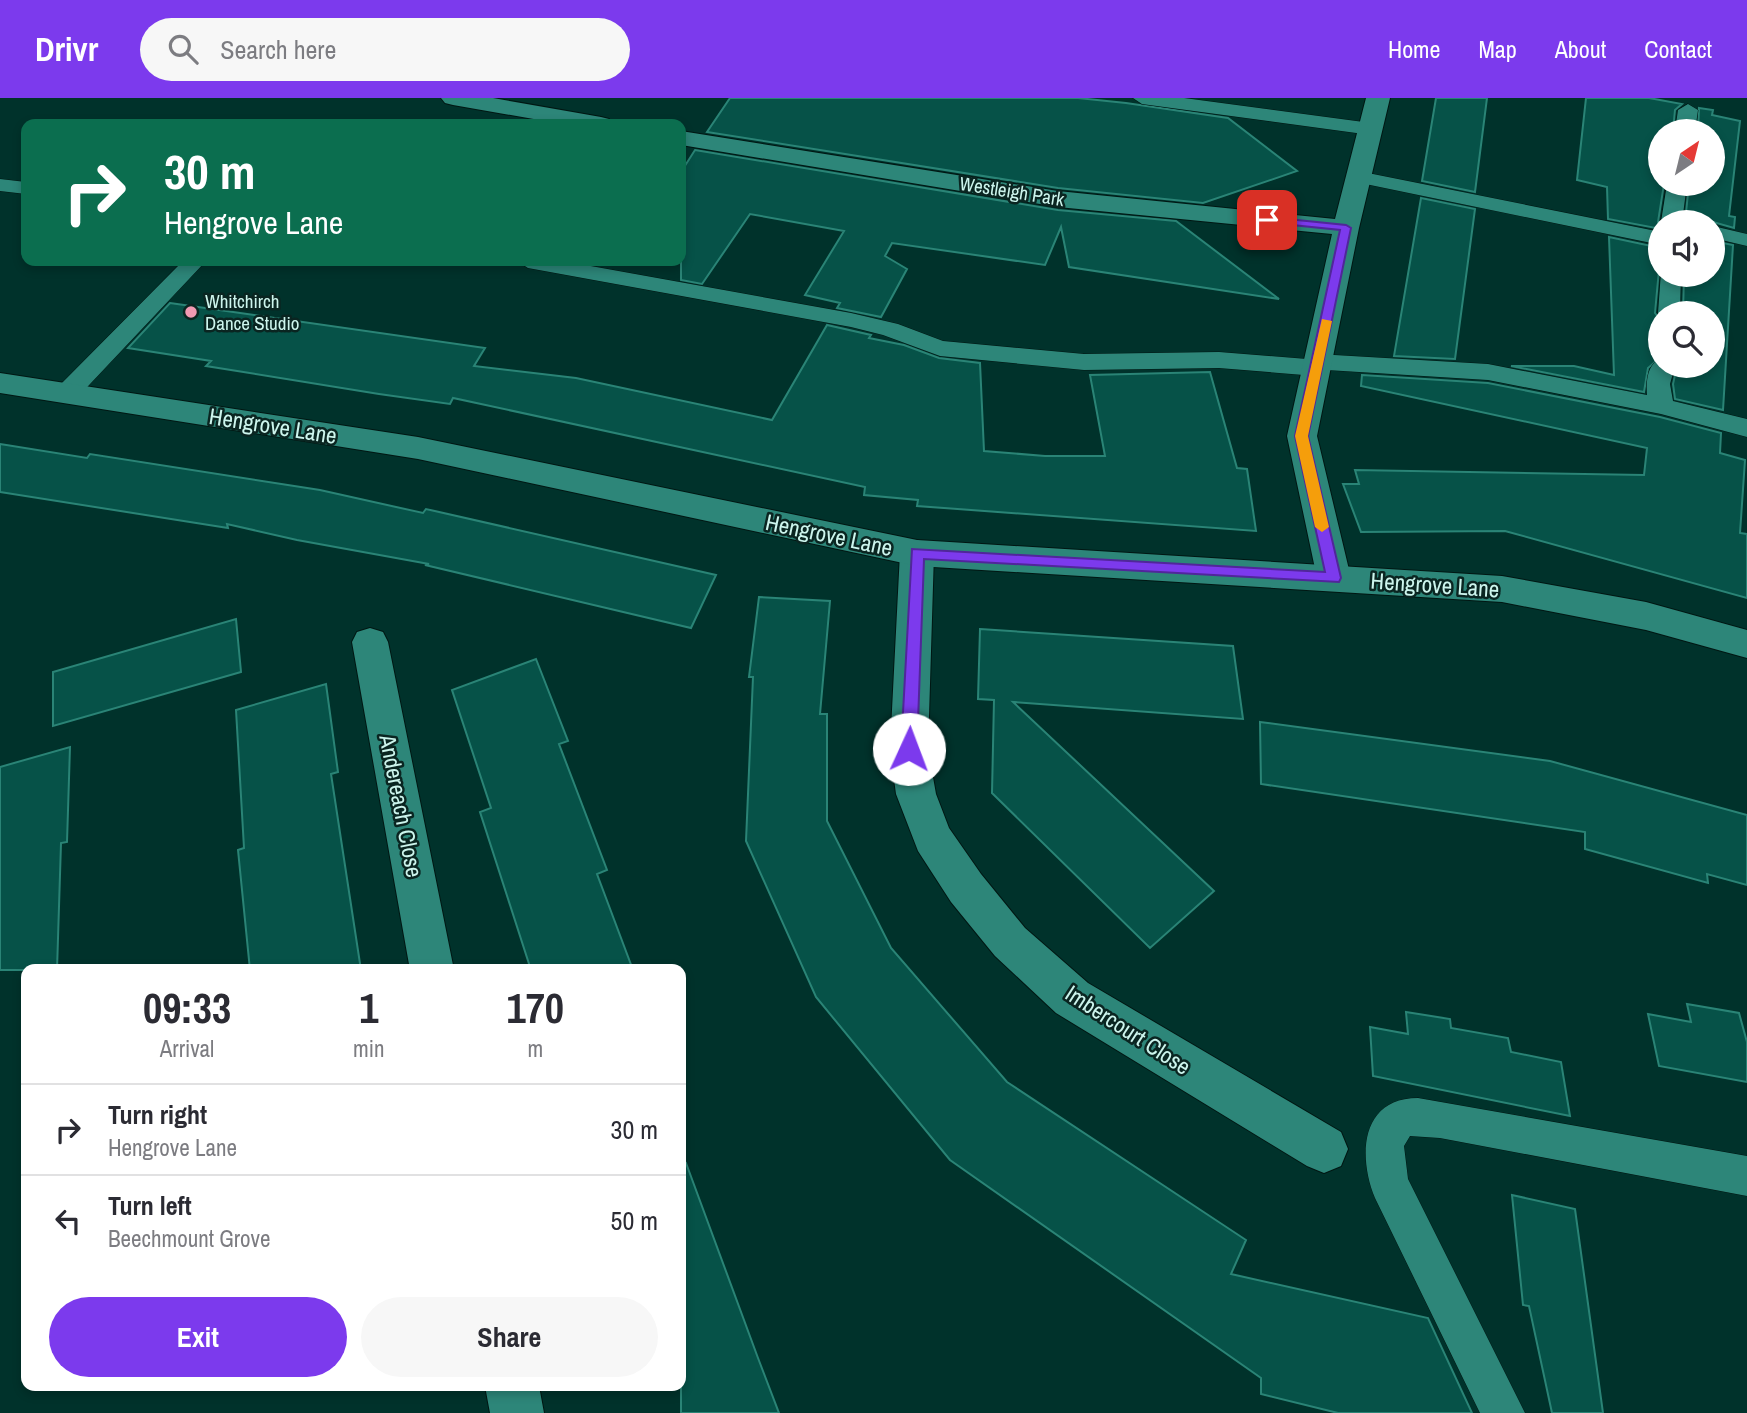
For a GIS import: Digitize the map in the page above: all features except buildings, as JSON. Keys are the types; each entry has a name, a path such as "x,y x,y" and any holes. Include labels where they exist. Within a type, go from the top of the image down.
{"street":[{"path":"453,98 573,119"},
{"path":"1334,578 1302,436 1346,228 1374,114"},
{"name":"Westleigh Park","path":"686,139 1058,199 1346,228"},
{"name":"Hengrove Lane","path":"0,383 418,448 917,553 1502,589 1646,616 1747,644"},
{"name":"Imbercourt Close","path":"917,553 909,749 916,794 932,838 966,888 1010,942 1072,998 1324,1149"},
{"name":"Andereach Close","path":"370,642 431,964"},
{"path":"513,1391 517,1413"}],"lane":[{"path":"1142,98 1374,114"},
{"path":"1237,98 1374,114"},
{"path":"1687,119 1688,110"},
{"path":"1358,177 1648,236"},
{"path":"0,186 21,188"},
{"path":"1725,235 1747,240"},
{"path":"65,395 190,266"},
{"path":"555,266 890,328 940,348 1084,362 1219,360 1488,372 1661,406 1747,428"},
{"path":"1660,378 1661,406"},
{"path":"1503,1413 1389,1184 1381,1151 1390,1130 1406,1118 1440,1119 1747,1176"}],"slow traffic":[{"path":"1322,527 1302,436 1326,321"}],"place":[{"name":"Whitchirch Dance Studio","path":"191,312"}],"route":[{"path":"909,749 917,553 1334,578 1302,436 1346,228 1267,220"}]}
